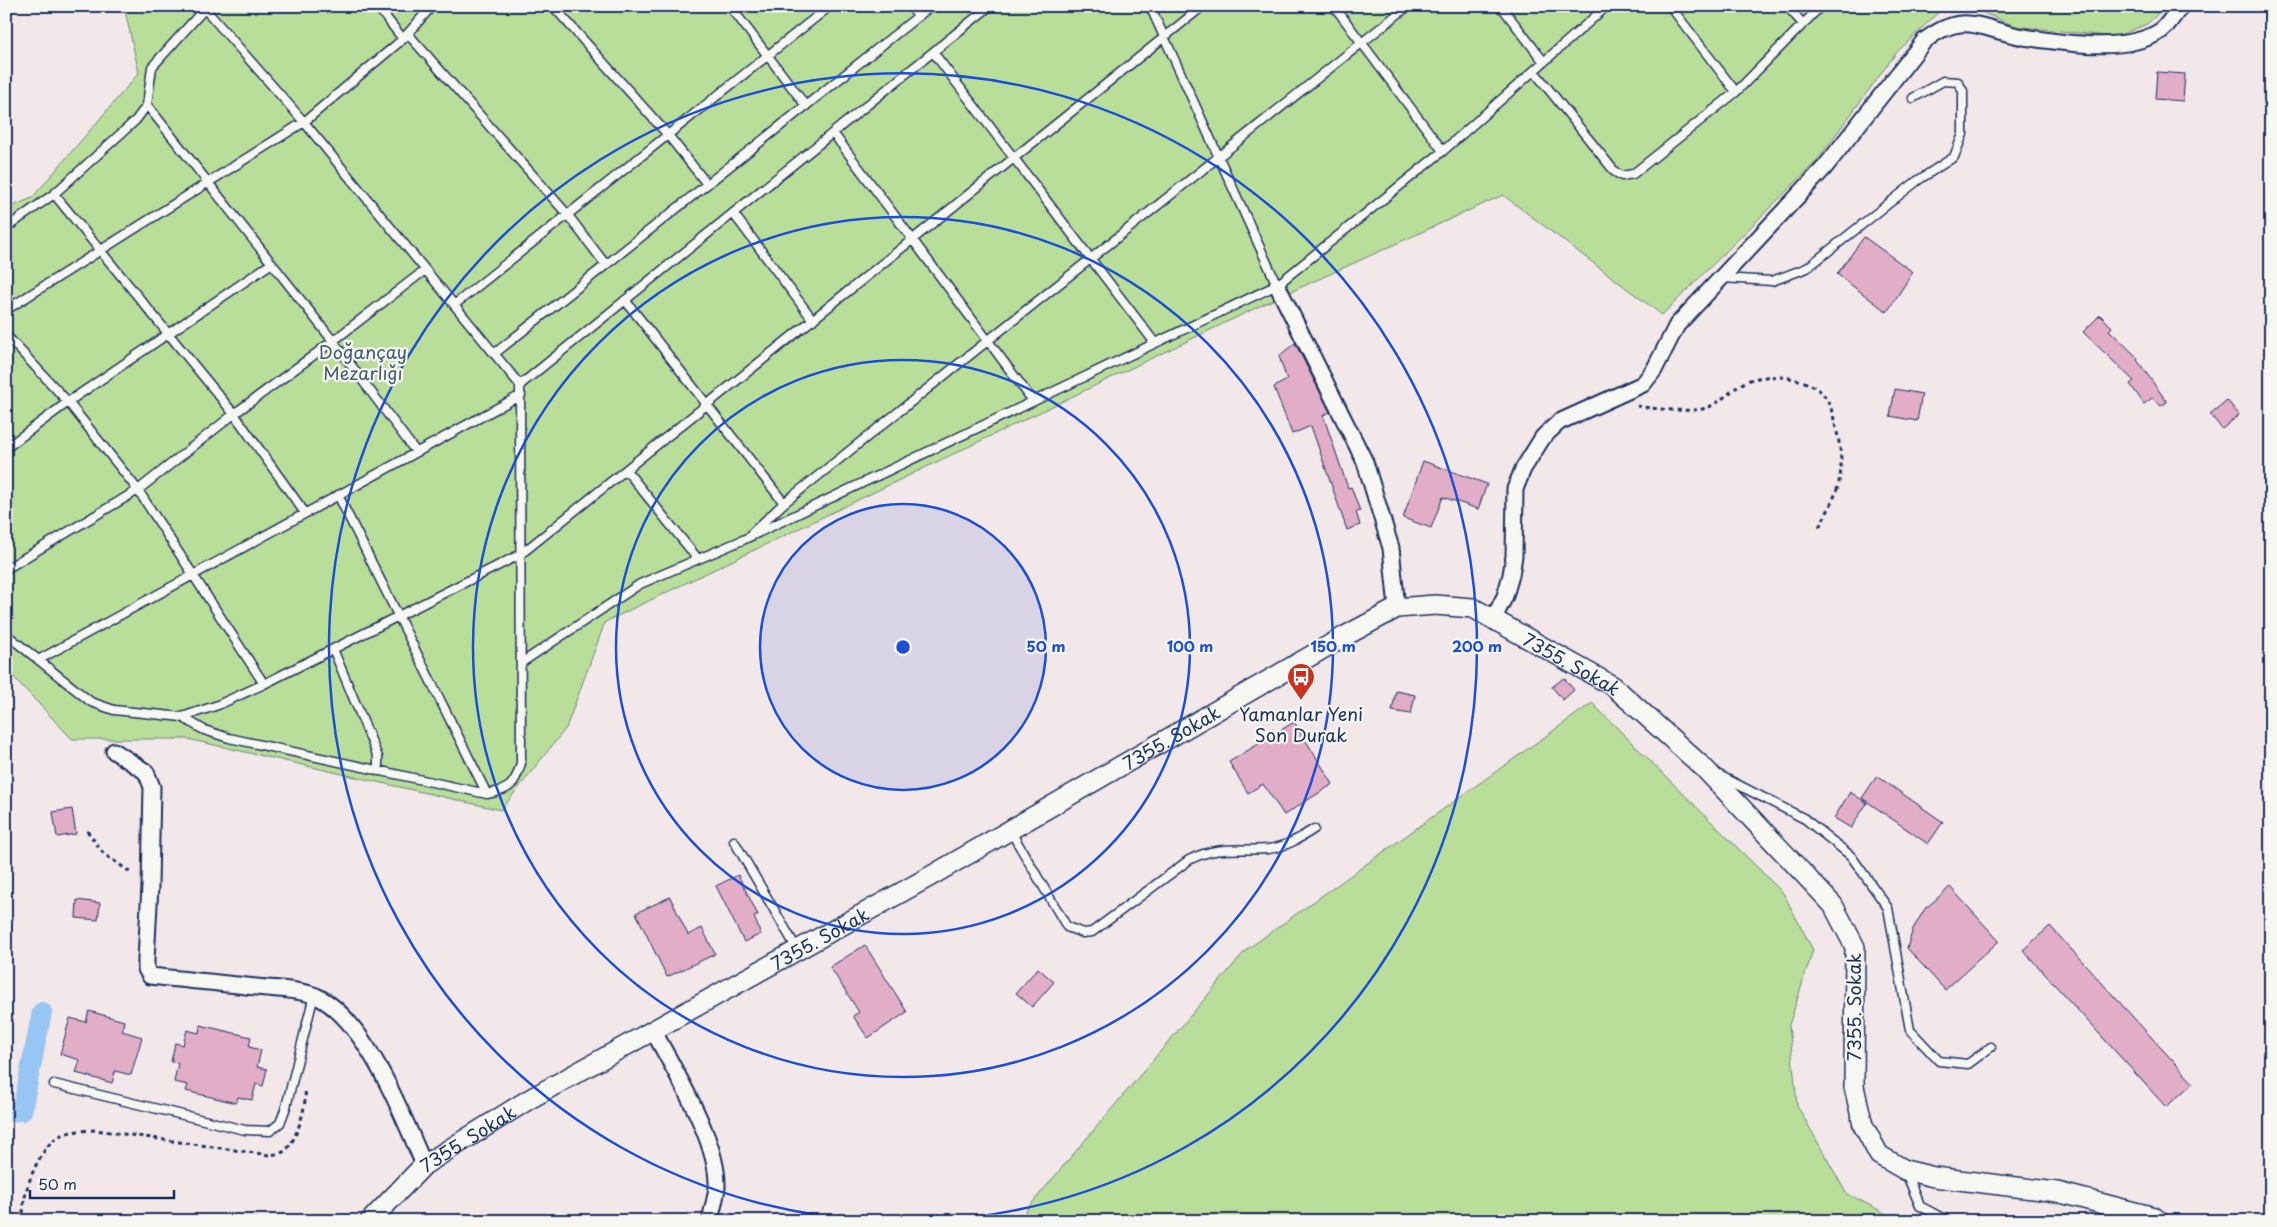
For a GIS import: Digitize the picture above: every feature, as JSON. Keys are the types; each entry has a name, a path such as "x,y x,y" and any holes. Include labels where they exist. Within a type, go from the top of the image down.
{"street":[{"path":"1493,620 1505,596 1511,575 1514,556 1514,489 1523,468 1542,437 1559,422 1643,384 1654,370 1677,325 1825,167 1924,40 1941,28 1962,23 1981,25 2023,37 2111,46 2142,39 2162,29 2181,6"},
{"path":"1277,285 1365,462 1391,548 1397,608"},
{"name":"7355. Sokak","path":"370,1221 424,1165 528,1100 1010,830 1328,645 1397,608 1435,606 1474,608 1613,686 1704,768 1833,905 1855,947 1854,1087 1863,1125 1879,1154 1906,1170 1934,1176 2057,1192 2154,1217 2159,1221"},
{"path":"114,751 146,772 152,787 146,960 146,969 150,976 314,995 334,1006 368,1050 392,1091 424,1165"},
{"path":"653,1030 691,1101 710,1147 717,1186 710,1221"}],"lane":[{"path":"377,6 568,214 606,265"},
{"path":"6,310 304,122 405,36 432,6"},
{"path":"553,6 668,135 707,184"},
{"path":"730,6 806,106"},
{"path":"454,305 830,6"},
{"path":"910,6 918,16"},
{"path":"494,354 931,6"},
{"path":"520,385 990,6"},
{"path":"1150,6 1277,285"},
{"path":"182,717 264,684 521,554 1203,6"},
{"path":"1334,6 1443,151"},
{"path":"745,539 784,503 1408,6"},
{"path":"1501,6 1544,62"},
{"path":"521,663 640,584 745,539 1277,285 1443,151 1607,6"},
{"path":"1670,6 1736,92"},
{"path":"1787,6 1803,24"},
{"path":"1534,71 1615,172 1622,176 1633,174 1736,92 1821,6"},
{"path":"6,228 54,194 136,120 147,104 152,67 206,7 304,122 520,385 521,764 517,778 505,791 487,794 229,738 204,730 182,717 114,710 91,702 40,659 6,634"},
{"path":"933,52 1155,343"},
{"path":"1722,278 1772,281 1807,268 1917,181 1954,157 1963,134 1963,90 1958,82 1943,81 1914,98"},
{"path":"147,104 334,342 416,452"},
{"path":"833,133 1034,401"},
{"path":"54,194 234,414 305,513"},
{"path":"733,214 813,320"},
{"path":"6,448 68,402 272,263"},
{"path":"6,569 138,490 234,414 334,342 425,270"},
{"path":"625,300 784,503"},
{"path":"6,335 68,402 138,490 264,684"},
{"path":"40,659 521,395"},
{"path":"626,470 698,559"},
{"path":"338,495 487,794"},
{"path":"333,649 378,757 378,771"},
{"path":"1704,768 1805,818 1851,856 1888,908 1910,1030 1925,1048 1940,1061 1968,1064 1990,1047"},
{"path":"1010,830 1067,928 1092,932 1189,860 1203,852 1220,848 1270,849 1290,844 1314,829"},
{"path":"734,841 798,950"},
{"path":"54,1084 245,1130 270,1131 280,1123 314,995"},
{"path":"1906,1170 1920,1206 1948,1221"}],"path":[{"path":"1636,406 1702,409 1714,404 1749,380 1774,376 1796,378 1822,393 1832,410 1840,442 1841,480 1831,506 1818,529"},
{"path":"87,831 104,854 150,886"},
{"path":"24,1221 21,1209 40,1159 55,1139 71,1131 96,1130 269,1155 286,1150 306,1105 305,1086 300,1075 295,1072"}],"green space":[{"name":"Doğançay Mezarlığı","path":"124,6 1945,6 1896,53 1815,163 1662,315 1503,195 1262,305 605,622 566,728 501,810 188,739 72,739 6,669 6,209 32,198 139,73"},
{"path":"1967,6 2166,6 2147,24 2115,37 2015,26"},
{"path":"1592,703 1783,893 1813,950 1789,1025 1797,1105 1846,1193 1900,1221 1022,1221 1027,1209 1246,950"}],"building":[{"path":"2157,72 2185,74 2183,101 2155,99"},
{"path":"1864,237 1913,272 1887,312 1837,274"},
{"path":"2100,315 2112,327 2109,330 2138,358 2137,360 2167,402 2161,406 2152,398 2144,404 2130,384 2134,381 2083,332"},
{"path":"1295,343 1330,412 1323,415 1348,488 1351,487 1360,511 1356,512 1360,525 1347,530 1311,426 1292,434 1274,387 1287,380 1279,356"},
{"path":"1895,389 1922,394 1917,421 1890,416"},
{"path":"2227,400 2239,415 2222,429 2210,414"},
{"path":"1423,461 1487,484 1478,509 1443,497 1431,528 1403,518"},
{"path":"1564,678 1574,690 1563,700 1552,687"},
{"path":"1396,691 1415,695 1411,714 1392,711"},
{"path":"1294,722 1333,784 1284,815 1263,784 1248,793 1229,762"},
{"path":"1877,776 1943,822 1928,844 1862,798"},
{"path":"1850,792 1867,803 1851,828 1834,818"},
{"path":"72,809 76,834 57,837 53,812"},
{"path":"738,875 758,915 754,917 761,934 744,942 716,886"},
{"path":"1950,887 1999,941 1945,990 1907,948 1913,929 1924,910"},
{"path":"670,897 688,935 702,928 715,954 667,977 636,913"},
{"path":"77,900 100,903 98,920 76,918"},
{"path":"2050,926 2193,1083 2166,1107 2023,950"},
{"path":"865,945 907,1012 868,1038 853,1016 859,1012 830,967"},
{"path":"1038,968 1054,982 1032,1007 1016,993"},
{"path":"89,1011 124,1021 122,1031 142,1037 131,1075 115,1071 112,1083 76,1073 80,1060 60,1054 70,1018 86,1022"},
{"path":"200,1025 251,1037 249,1047 261,1050 257,1067 267,1069 263,1086 256,1084 252,1100 238,1097 236,1103 186,1091 188,1085 174,1082 178,1063 171,1062 175,1043 183,1045 187,1030 199,1033"}],"waterway":[{"path":"6,1112 22,1111 42,1012"}],"place":[{"name":"Yamanlar Yeni Son Durak","path":"1301,701"}]}
